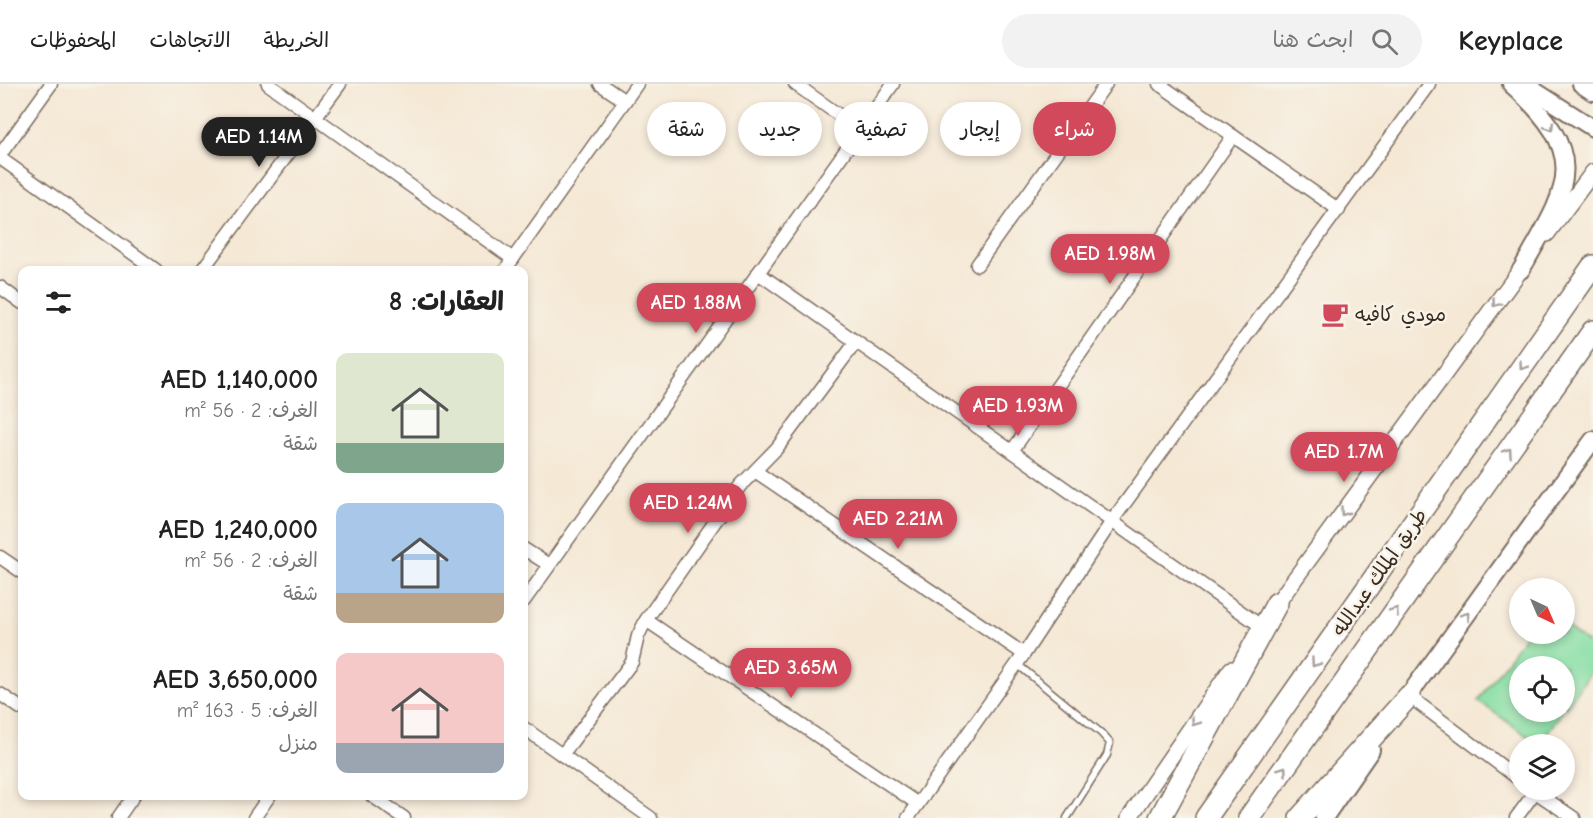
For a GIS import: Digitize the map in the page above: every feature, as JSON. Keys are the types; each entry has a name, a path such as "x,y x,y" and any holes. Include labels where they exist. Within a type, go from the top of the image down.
{"highway":[{"name":"طريق الملك عبدالله","path":"1206,818 1593,266"},
{"name":"طريق الملك عبدالله","path":"1249,818 1593,331"},
{"path":"1160,818 1277,603"},
{"path":"1300,818 1409,696"}],"main road":[{"path":"1511,84 1544,118 1563,148 1566,176 1560,201 1521,270"},
{"path":"1524,84 1593,128"},
{"path":"1581,84 1593,92"},
{"path":"1324,818 1593,440"}],"street":[{"path":"51,84 0,157 150,266"},
{"path":"268,84 513,259"},
{"path":"205,266 340,84"},
{"path":"600,84 625,101"},
{"path":"509,266 637,84"},
{"path":"795,84 834,112"},
{"path":"880,102 893,84"},
{"path":"977,265 1106,84"},
{"path":"1159,84 1339,210"},
{"path":"908,818 1021,659 1112,521 1429,84"},
{"path":"1012,451 1233,136"},
{"path":"528,595 841,156"},
{"path":"1129,818 1277,603 1593,171"},
{"path":"758,273 1261,626"},
{"path":"0,287 18,300"},
{"path":"562,755 632,662 638,636 646,620 740,486 777,448 856,342"},
{"path":"755,471 1021,659"},
{"path":"528,552 549,565"},
{"path":"0,557 18,569"},
{"path":"646,620 918,804"},
{"path":"0,696 18,707"},
{"path":"1409,696 1509,772"},
{"path":"528,731 651,818"},
{"path":"117,818 130,800"},
{"path":"254,818 267,800"},
{"path":"378,800 404,818"},
{"path":"1516,818 1527,800"},
{"path":"1548,800 1574,818"}],"lane":[{"path":"1021,659 1110,743 1107,754 1067,818"}],"green space":[{"path":"1575,634 1593,647 1593,669 1575,695 1575,656 1510,656 1519,644 1575,644"},
{"path":"1509,658 1509,722 1555,722 1546,734 1525,734 1478,701"}],"place":[{"name":"مودي كافيه","path":"1335,314"}]}
